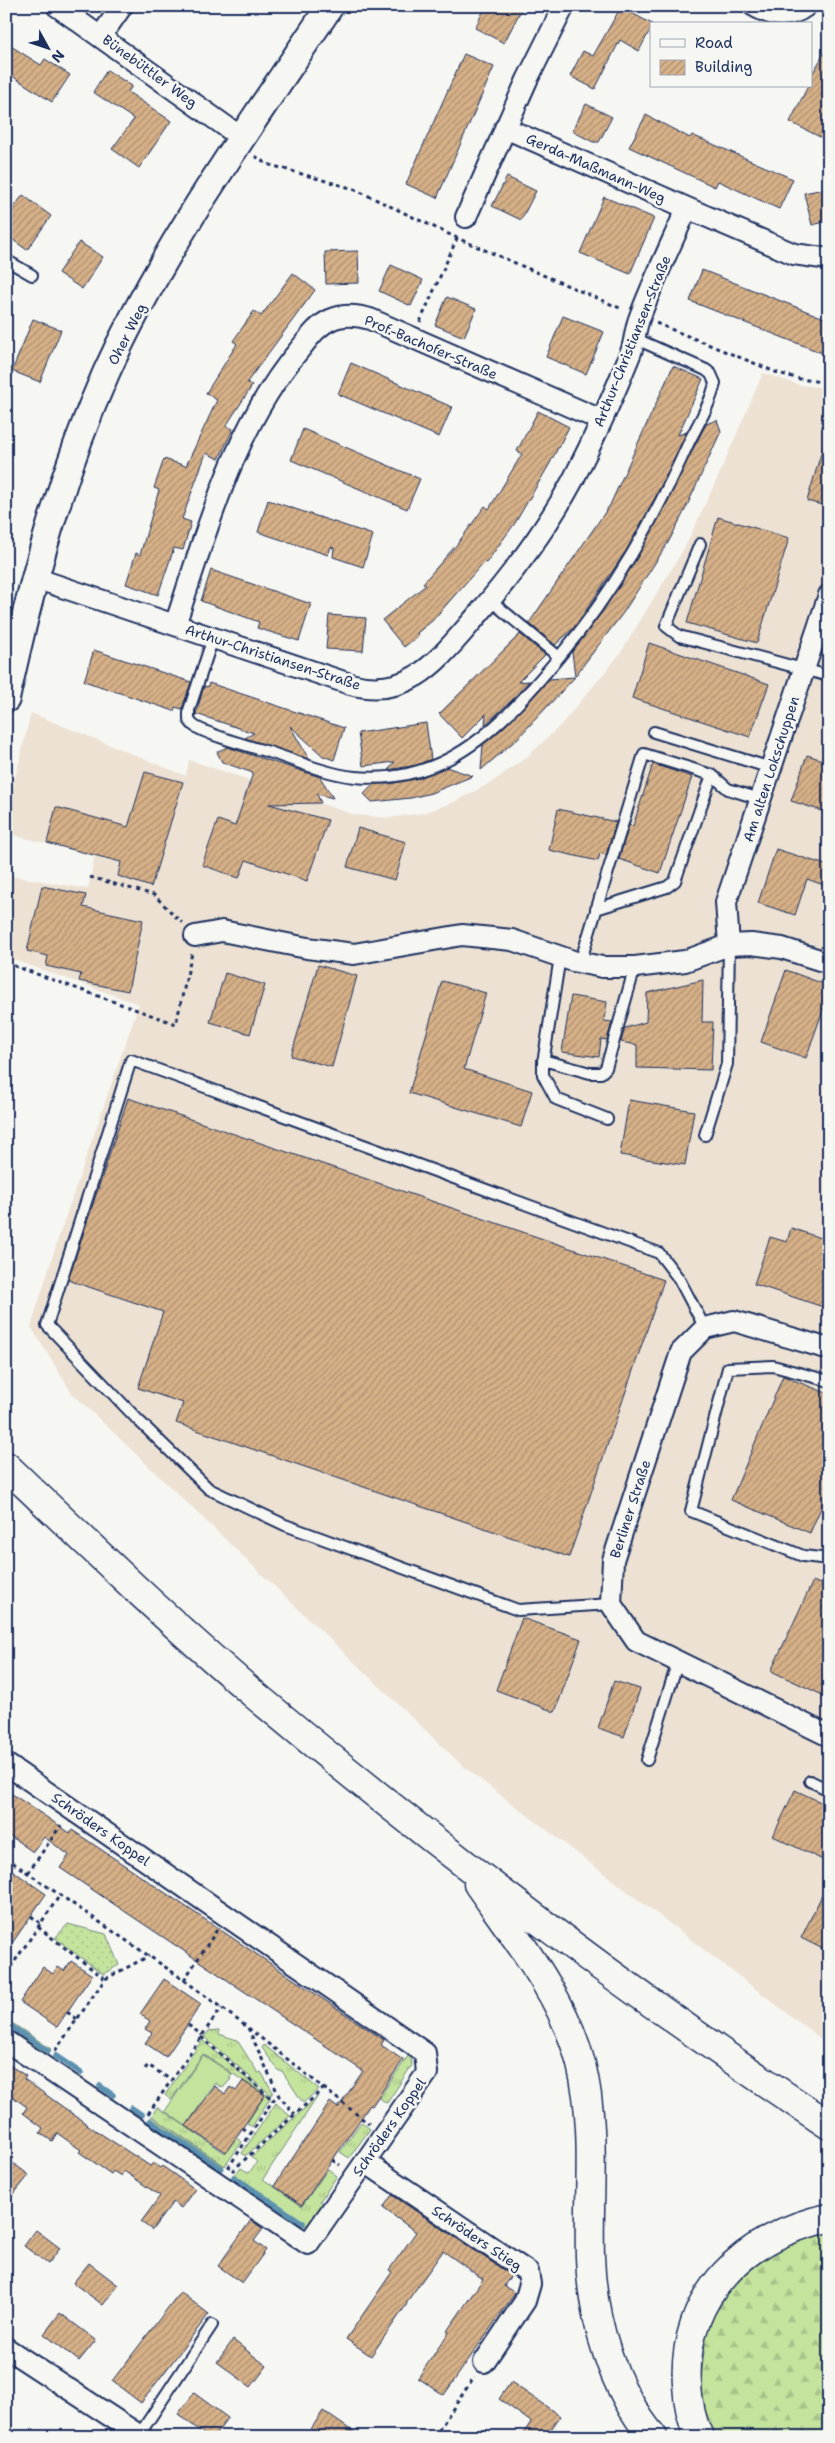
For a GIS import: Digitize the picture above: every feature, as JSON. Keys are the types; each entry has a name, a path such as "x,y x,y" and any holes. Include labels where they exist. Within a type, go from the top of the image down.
{"highway":[{"path":"6,1466 156,1606 255,1695 463,1862 700,2038 829,2125"},
{"path":"463,1862 552,1992 581,2064 590,2117 592,2150 590,2258 600,2325 606,2352 618,2379 652,2437"},
{"path":"699,2437 692,2423 689,2406 686,2363 687,2348 705,2302 719,2281 738,2260 758,2244 800,2226 829,2218"}],"street":[{"name":"Bünebüttler Weg","path":"57,6 101,36 240,142"},
{"path":"101,36 122,6"},
{"name":"Oher Weg","path":"6,699 14,623 35,578 78,445 106,373 138,311 180,237 330,6"},
{"path":"466,217 505,128 564,6"},
{"path":"754,6 766,13 781,15 795,12 806,6"},
{"name":"Gerda-Maßmann-Weg","path":"505,128 688,208"},
{"path":"688,208 794,254 829,259"},
{"name":"Arthur-Christiansen-Straße","path":"35,578 350,684 370,688 391,686 410,680 428,668 448,649 519,565 548,523 573,479 601,420 630,353 640,317 688,208"},
{"name":"Prof.-Bachofer-Straße","path":"175,625 219,494 236,454 263,402 294,356 319,327 332,319 347,316 363,317 601,420"},
{"name":"Am alten Lokschuppen","path":"728,945 726,902 829,595"},
{"path":"195,936 222,931 307,948 354,954 462,935 512,940 580,963 602,967 635,967 685,961 728,945 751,944 782,948 829,963"},
{"path":"705,1328 734,1321 829,1350"},
{"name":"Berliner Straße","path":"611,1604 613,1560 681,1352 705,1328"},
{"path":"611,1604 636,1640 829,1736"},
{"name":"Schröders Koppel","path":"6,1764 425,2052 427,2073 308,2244 6,2041"},
{"name":"Schröders Stieg","path":"365,2162 528,2272 530,2284 526,2301 484,2362"},
{"path":"6,2348 141,2436"}],"lane":[{"path":"6,260 32,275"},
{"path":"213,638 189,710 189,720 192,725 319,769 362,777 394,776 418,772 442,763 465,751 504,718 559,657 607,594 645,534 674,476 714,386 714,380 709,372 634,338"},
{"path":"700,544 666,626 680,636 829,676"},
{"path":"490,600 559,657"},
{"path":"654,732 771,768"},
{"path":"580,963 644,754 712,775 728,789 760,800"},
{"path":"596,909 666,887 675,880 712,775"},
{"path":"704,1135 727,1064 728,945"},
{"path":"560,956 543,1060 544,1075 556,1099 607,1119"},
{"path":"543,1060 590,1073 601,1073 606,1068 635,967"},
{"path":"611,1604 518,1610 285,1525 209,1489 137,1419 47,1325 131,1060 659,1253 679,1279 705,1328"},
{"path":"829,1381 773,1366 728,1368 691,1511 803,1556 829,1559"},
{"path":"647,1760 678,1661"},
{"path":"810,1780 829,1790"},
{"path":"141,2436 212,2325"}],"path":[{"path":"240,142 267,164 354,189 457,238 640,317 778,373 800,379 829,383"},
{"path":"413,338 466,217"},
{"path":"6,963 176,1024 195,936 154,895 90,877"},
{"path":"28,1873 66,1818"},
{"path":"6,1858 184,1980 374,2127"},
{"path":"6,1974 60,1895"},
{"path":"30,1916 40,1923"},
{"path":"184,1980 221,1924"},
{"path":"38,1927 105,1979"},
{"path":"44,2066 105,1979 149,1956"},
{"path":"6,1959 13,1964"},
{"path":"138,2129 221,2008"},
{"path":"67,2012 77,2019"},
{"path":"188,2025 273,2100"},
{"path":"247,2027 279,2096 295,2114"},
{"path":"144,2070 148,2065 172,2080"},
{"path":"247,2157 324,2088"},
{"path":"218,2183 273,2100 279,2096"},
{"path":"243,2128 251,2134"},
{"path":"434,2437 484,2362"}],"shaded area":[{"path":"763,373 799,385 829,388 829,2045 463,1766 72,1393 31,1327 59,1236 139,1004 6,957 6,875 88,889 95,856 6,833 6,815 31,713 186,776 189,760 355,815 389,818 423,813 454,802 492,782 527,757 562,724 620,654 685,547 719,475"}],"green space":[{"path":"68,1924 106,1934 119,1965 103,1974 55,1938"},
{"path":"6,2019 51,2049 47,2055 6,2026"},
{"path":"219,2030 219,2034 237,2040 258,2073 261,2072 273,2092 271,2095 204,2037 209,2031"},
{"path":"202,2040 270,2098 252,2127 247,2123 265,2095 203,2054 171,2100 165,2095"},
{"path":"264,2045 319,2089 303,2103 282,2071 279,2071 262,2048"},
{"path":"203,2055 232,2074 229,2078 231,2079 223,2088 215,2083 186,2126 165,2111"},
{"path":"408,2056 411,2058 412,2065 387,2103 379,2098"},
{"path":"318,2096 263,2179 302,2206 328,2169 337,2176 320,2201 324,2206 312,2223 304,2226 305,2221 302,2227 285,2224 284,2214 230,2178 241,2168 249,2173 257,2162 251,2157"},
{"path":"276,2103 290,2116 245,2156 242,2153"},
{"path":"157,2107 225,2153 236,2138 242,2142 225,2166 152,2116"},
{"path":"151,2117 224,2166 220,2171 148,2123"},
{"path":"361,2122 370,2129 349,2158 340,2152"},
{"path":"829,2232 829,2437 717,2437 705,2417 700,2387 706,2334 722,2298 745,2270 775,2247"}],"building":[{"path":"486,6 523,6 504,43 475,28"},
{"path":"621,7 650,23 650,30 639,51 620,40 595,89 570,76 583,51 593,56"},
{"path":"6,43 41,65 45,59 70,75 52,102 6,72"},
{"path":"829,45 829,131 824,139 790,122 807,88 812,88 812,74"},
{"path":"464,54 494,67 437,198 406,184"},
{"path":"107,70 132,86 128,92 171,121 139,168 112,149 134,119 93,92"},
{"path":"586,104 612,117 599,142 593,142 572,131"},
{"path":"646,115 690,138 692,135 793,179 779,209 718,181 715,187 629,147"},
{"path":"507,177 536,191 521,220 492,206"},
{"path":"829,188 829,221 812,225 804,193"},
{"path":"23,195 51,216 27,250 6,235 6,218"},
{"path":"604,197 654,218 630,274 580,253"},
{"path":"79,242 103,257 82,289 58,273"},
{"path":"358,251 359,283 326,284 325,252"},
{"path":"391,265 423,280 411,306 379,291"},
{"path":"702,270 829,320 829,336 822,353 690,301"},
{"path":"293,273 315,290 247,382 252,386 226,426 233,429 219,459 206,453 182,519 191,522 183,550 174,548 158,595 126,584 136,553 140,555 159,490 154,488 164,459 186,466 217,400 206,393 237,344 233,341 254,311 261,316"},
{"path":"447,297 476,309 464,337 435,325"},
{"path":"563,316 604,332 586,374 546,357"},
{"path":"33,319 61,330 40,382 12,371"},
{"path":"351,363 452,407 439,437 338,394"},
{"path":"673,366 703,379 678,435 687,432 656,496 626,551 574,628 555,645 529,623 610,505"},
{"path":"538,411 569,427 549,465 515,523 486,563 484,562 432,621 417,633 418,636 404,647 382,620 426,585 423,583 458,543 485,506 489,509 522,454 517,451"},
{"path":"717,420 721,431 669,541 623,613 575,676 572,652 603,611 637,558 706,424"},
{"path":"303,429 420,479 407,509 291,460"},
{"path":"825,440 829,441 829,507 807,501"},
{"path":"268,500 373,535 363,567 333,557 334,548 331,547 328,555 258,532"},
{"path":"718,517 789,538 757,643 687,623"},
{"path":"211,570 311,604 299,641 257,628 259,622 201,601"},
{"path":"329,615 366,618 363,651 326,649"},
{"path":"520,634 545,655 518,682 529,681 512,700 485,725 486,714 462,738 439,714"},
{"path":"649,643 769,684 750,737 632,698"},
{"path":"94,650 191,682 182,709 175,707 174,711 84,681"},
{"path":"575,677 517,739 481,770 483,744 522,709 549,679"},
{"path":"209,683 344,728 334,760 323,756 290,726 309,759 245,738 254,733 196,714 204,686 208,687"},
{"path":"426,723 431,759 417,765 388,770 395,762 363,766 358,733"},
{"path":"227,747 320,777 333,798 317,794 321,803 269,804 328,820 307,881 246,860 239,878 202,865 218,820 235,826 253,773 222,762 217,752"},
{"path":"807,755 829,762 829,813 791,801"},
{"path":"653,764 692,777 660,873 619,859 629,825 633,826"},
{"path":"446,767 473,776 431,793 411,798 372,802 364,794 374,784 389,784 420,778"},
{"path":"145,772 183,782 151,887 118,876 121,862 47,843 56,807 128,827"},
{"path":"558,809 616,822 606,855 600,853 598,861 549,850"},
{"path":"358,828 406,842 395,880 347,867"},
{"path":"776,849 829,866 829,887 807,879 795,915 758,903"},
{"path":"42,886 86,895 83,907 143,920 128,991 79,981 81,974 46,966 48,956 27,951"},
{"path":"318,965 357,976 332,1067 291,1056"},
{"path":"786,970 829,986 829,993 806,1058 761,1042"},
{"path":"225,973 265,985 250,1034 210,1022"},
{"path":"703,980 702,1022 713,1022 711,1070 637,1068 637,1045 621,1042 625,1028 646,1022 647,993"},
{"path":"442,981 486,993 464,1069 532,1091 521,1127 409,1093"},
{"path":"571,996 607,1002 604,1021 612,1022 607,1040 601,1039 599,1057 562,1052"},
{"path":"128,1098 664,1280 569,1557 176,1423 183,1403 138,1388 163,1312 68,1280"},
{"path":"629,1100 694,1111 685,1165 620,1155"},
{"path":"791,1228 829,1241 829,1309 754,1284 770,1237 787,1242"},
{"path":"783,1376 829,1394 829,1489 810,1533 731,1500"},
{"path":"813,1581 829,1588 829,1698 771,1671"},
{"path":"522,1618 581,1639 555,1712 496,1690"},
{"path":"614,1681 640,1689 624,1737 598,1728"},
{"path":"6,1790 70,1833 72,1830 384,2040 381,2045 403,2060 302,2205 274,2186 330,2102 338,2108 363,2071 60,1868 69,1855 44,1837 33,1852 6,1833"},
{"path":"795,1790 829,1806 829,1863 773,1836"},
{"path":"6,1866 46,1894 6,1952"},
{"path":"829,1881 829,1952 801,1938"},
{"path":"71,1961 92,1975 57,2027 20,2002 43,1967 53,1974 58,1967 64,1971"},
{"path":"164,1979 201,2004 166,2057 145,2043 152,2033 145,2029 150,2021 140,2014"},
{"path":"6,2063 26,2076 24,2079 95,2130 150,2166 153,2163 160,2168 162,2166 195,2189 181,2208 173,2202 152,2230 141,2222 160,2196 124,2171 121,2176 113,2171 111,2174 79,2152 81,2150 57,2133 52,2141 40,2133 43,2128 23,2113 27,2107 6,2092"},
{"path":"243,2081 265,2095 226,2152 186,2126 215,2086 225,2094 230,2087 236,2091"},
{"path":"6,2158 29,2175 6,2204"},
{"path":"392,2195 511,2275 504,2286 515,2293 444,2395 418,2378 449,2332 447,2331 483,2279 443,2251 371,2356 346,2339 392,2272 389,2270 416,2232 383,2208"},
{"path":"251,2220 263,2229 254,2241 266,2250 242,2283 218,2266"},
{"path":"36,2230 60,2248 48,2264 24,2246"},
{"path":"89,2263 118,2285 103,2305 73,2283"},
{"path":"180,2292 209,2314 141,2403 112,2381"},
{"path":"60,2313 96,2340 79,2361 44,2334"},
{"path":"233,2340 267,2366 251,2387 217,2362"},
{"path":"511,2382 560,2416 546,2437 521,2437 531,2422 499,2399"},
{"path":"194,2393 228,2418 214,2437 208,2437 178,2414"},
{"path":"323,2411 361,2437 322,2437 311,2429"}],"waterway":[{"path":"6,2023 48,2051"},
{"path":"56,2056 81,2073"},
{"path":"100,2086 113,2095"},
{"path":"132,2108 142,2115"},
{"path":"150,2121 221,2168"},
{"path":"234,2177 303,2223"}]}
